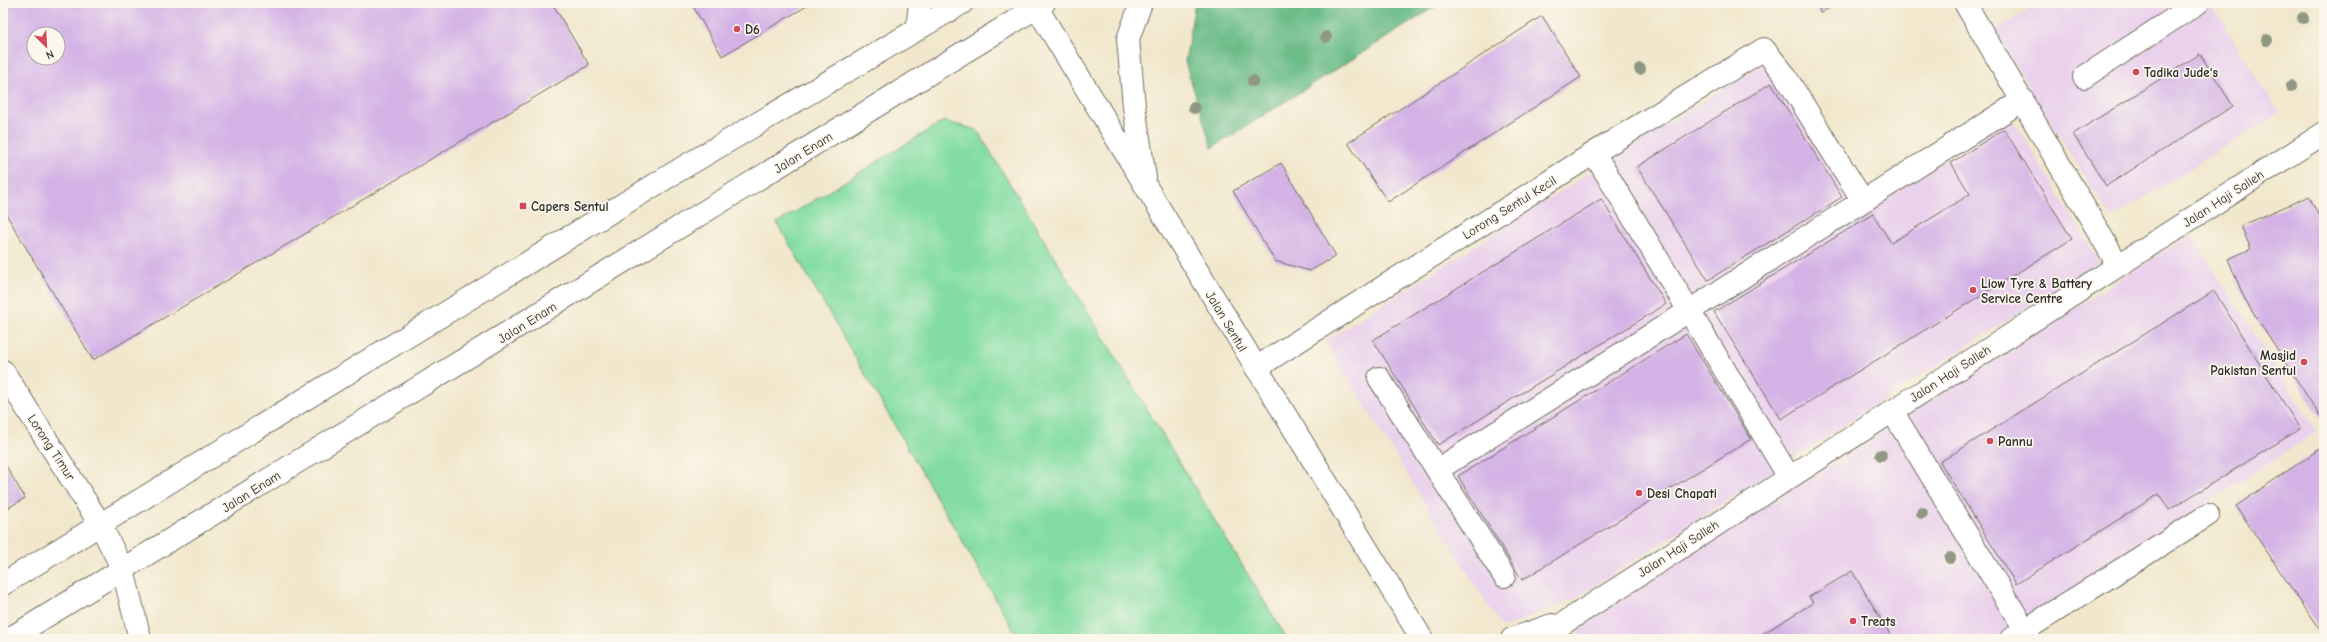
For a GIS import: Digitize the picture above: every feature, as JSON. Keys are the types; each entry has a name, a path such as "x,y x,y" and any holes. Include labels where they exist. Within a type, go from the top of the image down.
{"main road":[{"path":"917,30 920,3"},
{"path":"3,584 684,167 962,3"},
{"path":"1141,3 1128,39 1134,106 1147,189"},
{"path":"2084,77 2198,3"},
{"name":"Jalan Sentul","path":"1038,5 1147,189 1422,639"},
{"name":"Jalan Enam","path":"9,639 1038,5"},
{"path":"1972,5 2022,100 2118,265"},
{"name":"Lorong Sentul Kecil","path":"1256,368 1594,153 1764,49 1784,74 1864,201"},
{"path":"1437,470 2022,100"},
{"name":"Jalan Haji Salleh","path":"1539,639 2324,133"},
{"path":"1594,153 1789,477"},
{"name":"Lorong Timur","path":"3,371 100,524 123,570 140,639"},
{"path":"1379,378 1504,576"},
{"path":"1892,411 2018,634 2208,515"},
{"name":"Jalan Haji Salleh","path":"1512,639 1541,630 1577,614"}],"shaded area":[{"name":"Tadika Jude's","path":"2040,3 2210,3 2279,113 2111,218 1994,31"},
{"path":"1765,62 1861,212 2012,118 2099,261 1574,599 1502,628 1325,341"},
{"path":"2191,234 2317,432 1997,639 1578,639 1579,627"}],"green space":[{"path":"1195,3 1441,3 1212,148 1185,62"},
{"path":"944,121 977,130 1287,639 1019,639 777,223"}],"building":[{"path":"3,3 552,3 589,65 93,360 3,209"},
{"name":"D6","path":"691,3 812,3 722,56"},
{"path":"1815,3 1837,3 1821,13"},
{"path":"1542,16 1581,77 1388,202 1348,143"},
{"path":"2200,54 2233,106 2106,186 2073,134"},
{"path":"1771,83 1842,197 1708,280 1637,167"},
{"path":"2004,129 2072,239 1781,419 1714,312 1873,214 1891,243 1970,194 1951,163"},
{"path":"1281,163 1336,256 1310,271 1275,261 1233,191"},
{"name":"Masjid Pakistan Sentul","path":"2309,196 2324,226 2324,422 2246,302 2228,259 2251,249 2241,226"},
{"path":"1601,199 1666,304 1438,445 1373,340"},
{"path":"2214,291 2300,429 2169,510 2159,494 2016,584 1940,462"},
{"path":"1686,334 1751,439 1522,580 1458,476"},
{"path":"2324,446 2324,626 2319,629 2236,506"},
{"path":"3,461 25,498 3,511"},
{"name":"Treats","path":"1852,571 1893,639 1754,639 1813,603 1809,597"}],"place":[{"name":"D6","path":"737,29"},
{"name":"Tadika Jude's","path":"2136,72"},
{"name":"Capers Sentul","path":"523,206"},
{"name":"Liow Tyre & Battery Service Centre","path":"1973,290"},
{"name":"Masjid Pakistan Sentul","path":"2304,362"},
{"name":"Pannu","path":"1990,441"},
{"name":"Desi Chapati","path":"1639,493"},
{"name":"Treats","path":"1853,621"}]}
